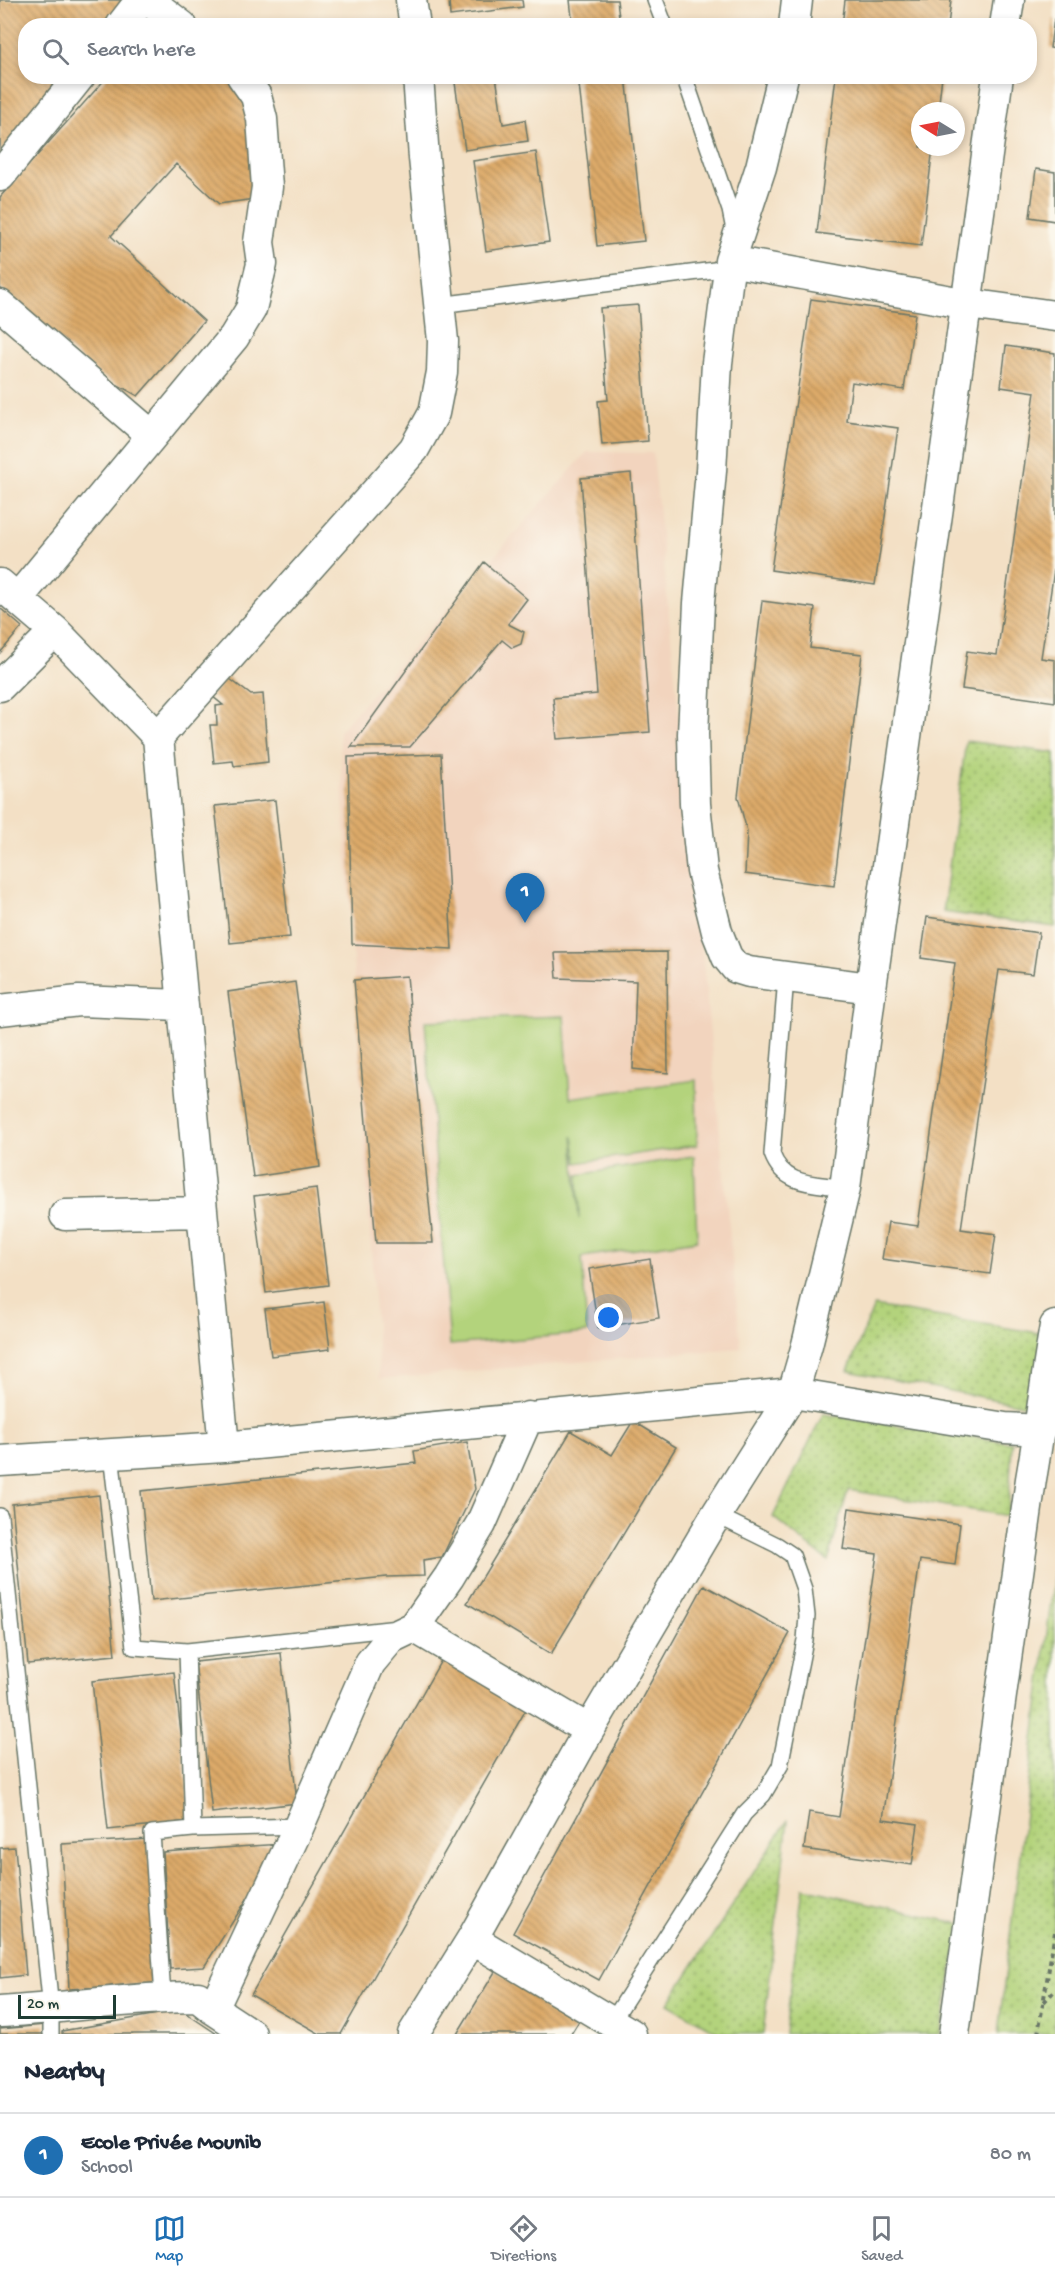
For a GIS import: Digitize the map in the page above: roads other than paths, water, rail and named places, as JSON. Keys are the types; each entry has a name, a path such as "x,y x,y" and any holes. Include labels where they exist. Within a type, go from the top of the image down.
{"street":[{"path":"127,18 141,0"},
{"path":"148,0 172,18"},
{"path":"411,0 414,18"},
{"path":"795,18 797,0"},
{"path":"1006,18 1009,0"},
{"path":"0,177 74,84"},
{"path":"224,1447 158,737 55,631 9,591 151,435 234,337 251,309 262,264 260,242 267,187 262,119 256,96 248,84"},
{"path":"158,737 414,449 434,413 442,372 443,341 419,84"},
{"path":"781,84 761,167 732,258 717,363 711,471 699,603 693,734 695,804 702,871 717,932 727,957 736,968 749,972 871,988"},
{"path":"413,2034 472,1939 589,1730 716,1515 793,1393 845,1188 997,84"},
{"path":"732,258 968,304 1055,316"},
{"path":"0,305 151,435"},
{"path":"0,686 55,631"},
{"path":"0,1010 79,1001 182,1005"},
{"path":"65,1215 202,1212"},
{"path":"954,2034 1040,1430 1044,1386 1055,1326"},
{"path":"0,1461 224,1447 793,1393 1005,1428 1040,1430"},
{"path":"213,2009 299,1826 370,1663 391,1638 414,1627 449,1577 481,1524 528,1417"},
{"path":"414,1627 589,1730"},
{"path":"472,1939 615,2030"},
{"path":"0,2012 51,2021 163,1997 198,1997 251,2034"}],"lane":[{"path":"655,0 661,18"},
{"path":"439,305 732,258 730,210 687,84"},
{"path":"786,977 772,1154 777,1166 786,1176 845,1188"},
{"path":"111,1455 134,1647 187,1651 414,1627"},
{"path":"615,2030 738,1824 763,1795 780,1766 805,1640 807,1616 804,1589 792,1555 777,1545 716,1515"},
{"path":"0,1516 51,2021"},
{"path":"187,1651 193,1829"},
{"path":"163,1997 152,1833 193,1829 299,1826"}],"place":[{"name":"Ecole Privée Mounib","path":"525,923"}]}
